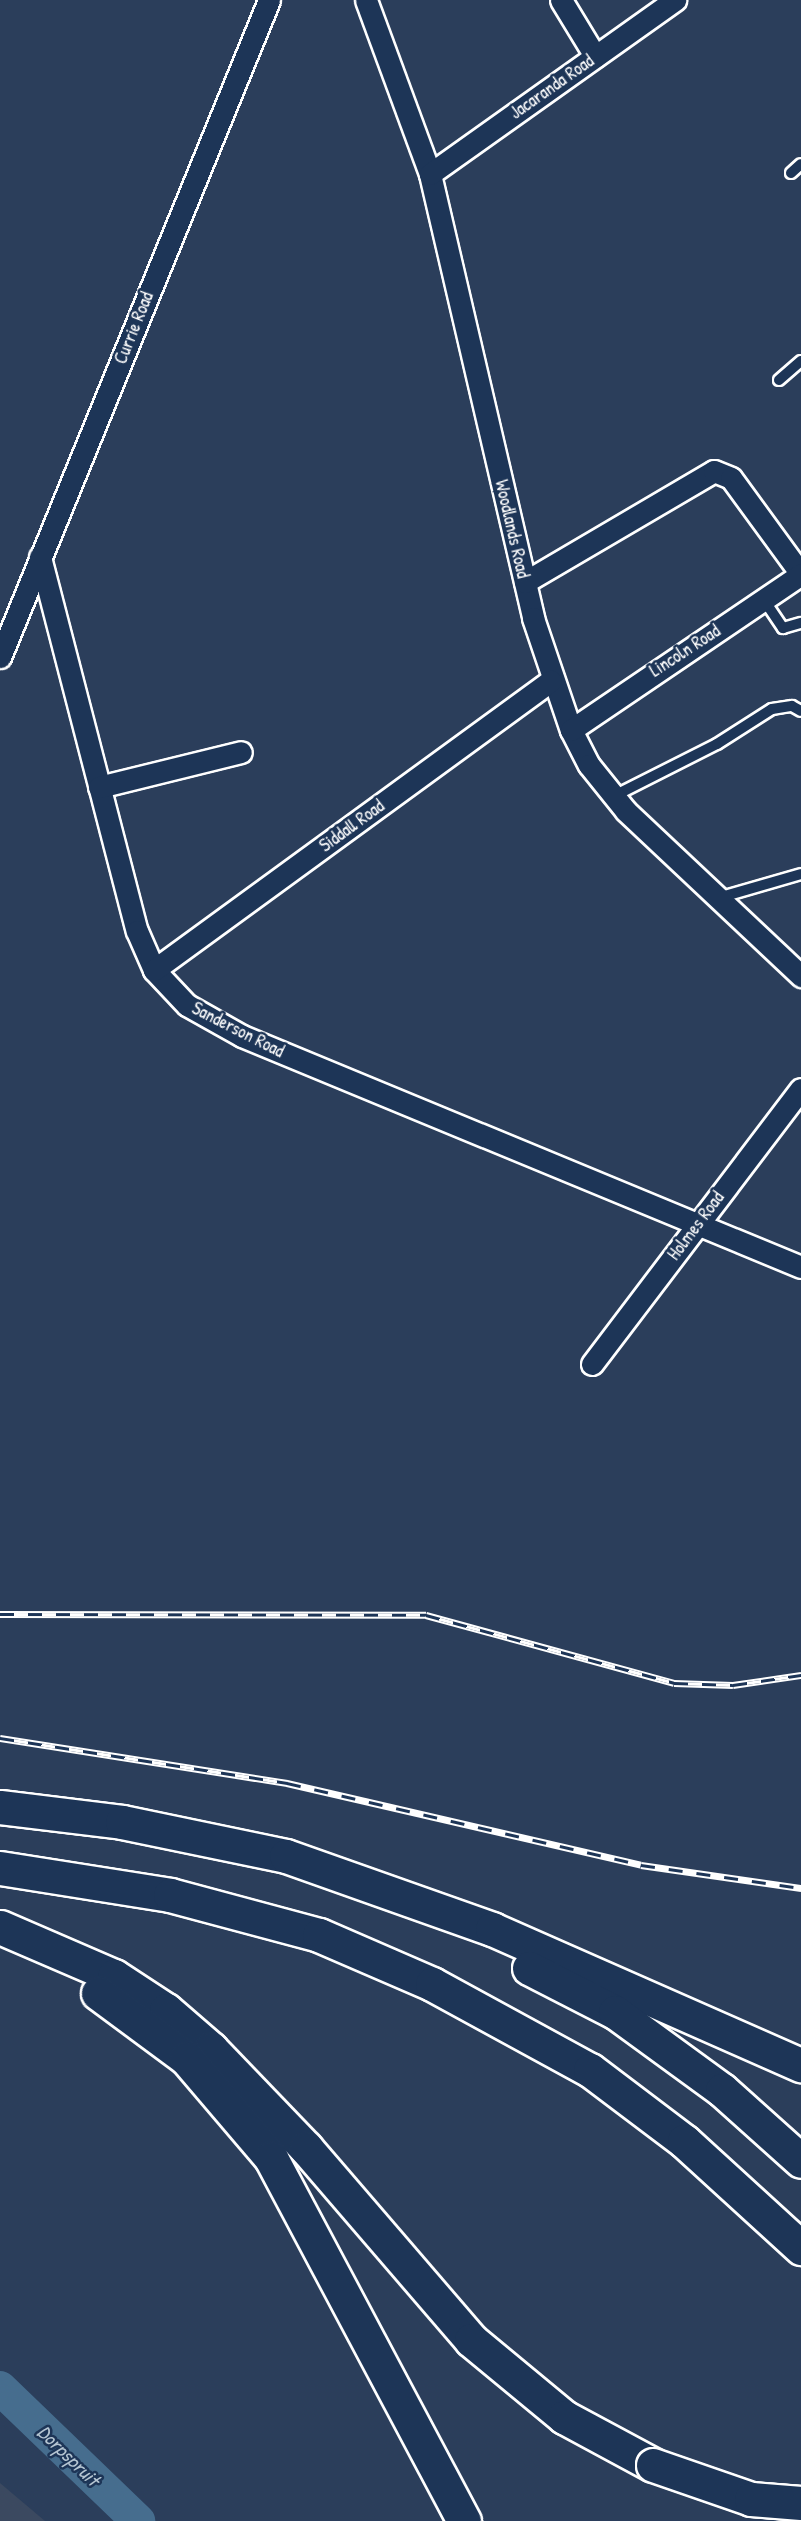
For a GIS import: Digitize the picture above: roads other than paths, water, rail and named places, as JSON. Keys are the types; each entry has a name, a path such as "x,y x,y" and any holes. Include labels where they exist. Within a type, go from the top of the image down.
{"highway":[{"path":"0,1808 122,1822 286,1856 448,1914 801,2065"},
{"path":"122,1822 284,1865 492,1949 615,2012 722,2090 801,2161"},
{"path":"0,1868 170,1895 319,1935 432,1984 590,2070 684,2141 801,2248"},
{"path":"0,1927 114,1976 166,2010 212,2049 306,2148 478,2347 564,2417 653,2465 732,2494 801,2503"},
{"path":"0,1947 114,2001 186,2058 239,2115 271,2158 343,2285 464,2521"}],"street":[{"name":"Currie Road","path":"0,657 269,0"},
{"name":"Woodlands Road","path":"366,0 430,174 525,582 551,681 571,730 614,795 801,976"},
{"path":"561,0 595,56"},
{"name":"Jacaranda Road","path":"430,174 675,0"},
{"path":"525,582 714,471 731,478 801,574"},
{"name":"Sanderson Road","path":"40,556 137,931 154,970 187,1005 242,1036 801,1267"},
{"name":"Lincoln Road","path":"571,730 801,574"},
{"name":"Siddall Road","path":"154,970 551,681"},
{"path":"99,787 241,753"},
{"name":"Holmes Road","path":"592,1364 801,1089"}],"lane":[{"path":"791,173 801,164"},
{"path":"779,380 801,361"},
{"path":"764,600 783,628 801,623"},
{"path":"614,795 717,744 772,709 792,706 801,711"},
{"path":"718,898 801,874"}],"waterway":[{"name":"Dorpspruit","path":"0,2388 138,2521"}],"railway":[{"path":"0,1614 426,1615 674,1683 733,1685 801,1675"},
{"path":"0,1738 287,1783 641,1865 801,1888"}]}
